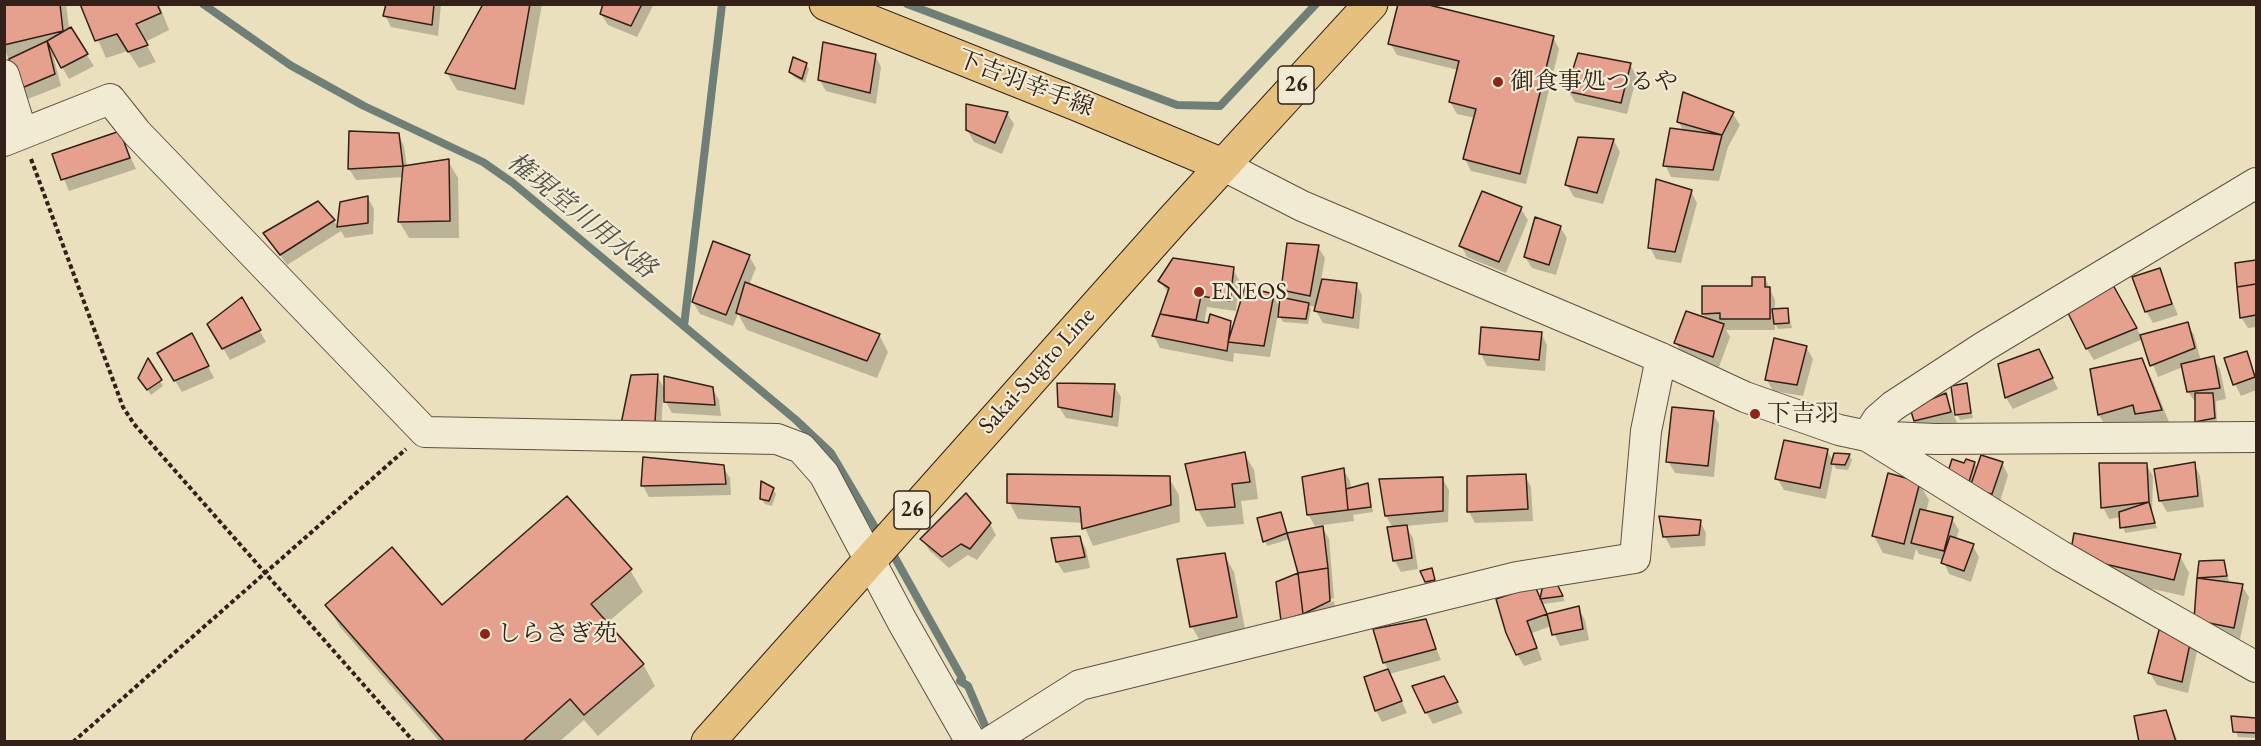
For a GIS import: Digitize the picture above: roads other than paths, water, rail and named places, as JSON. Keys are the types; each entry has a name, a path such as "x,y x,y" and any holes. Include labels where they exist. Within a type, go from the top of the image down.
{"main road":[{"name":"下吉羽幸手線","path":"826,4 1222,165"},
{"name":"Sakai-Sugito Line","path":"708,741 1222,165 1371,4"}],"street":[{"path":"4,75 13,137 110,99 137,133 425,432 777,439 801,448 824,474 902,621 971,741"},
{"path":"1222,165 1302,206 1661,358 1745,397 1812,421 1867,436 1935,439 2256,437"},
{"path":"1867,436 1878,419 1893,406 1985,346 2256,183"},
{"path":"990,741 1080,685 1517,577 1635,558 1646,430 1661,358"},
{"path":"1867,436 2061,556 2256,667"}],"waterway":[{"name":"権現堂川用水路","path":"203,4 290,65 364,106 483,162 513,183 796,420 831,453 876,529"},
{"path":"684,326 722,4"},
{"path":"907,4 1177,105 1220,106 1316,4"},
{"name":"権現堂川用水路","path":"894,556 962,678 960,681 968,686 989,735"}],"place":[{"name":"御食事処つるや","path":"1498,82"},
{"name":"ENEOS","path":"1199,292"},
{"name":"下吉羽","path":"1755,414"},
{"name":"しらさぎ苑","path":"485,634"}]}
